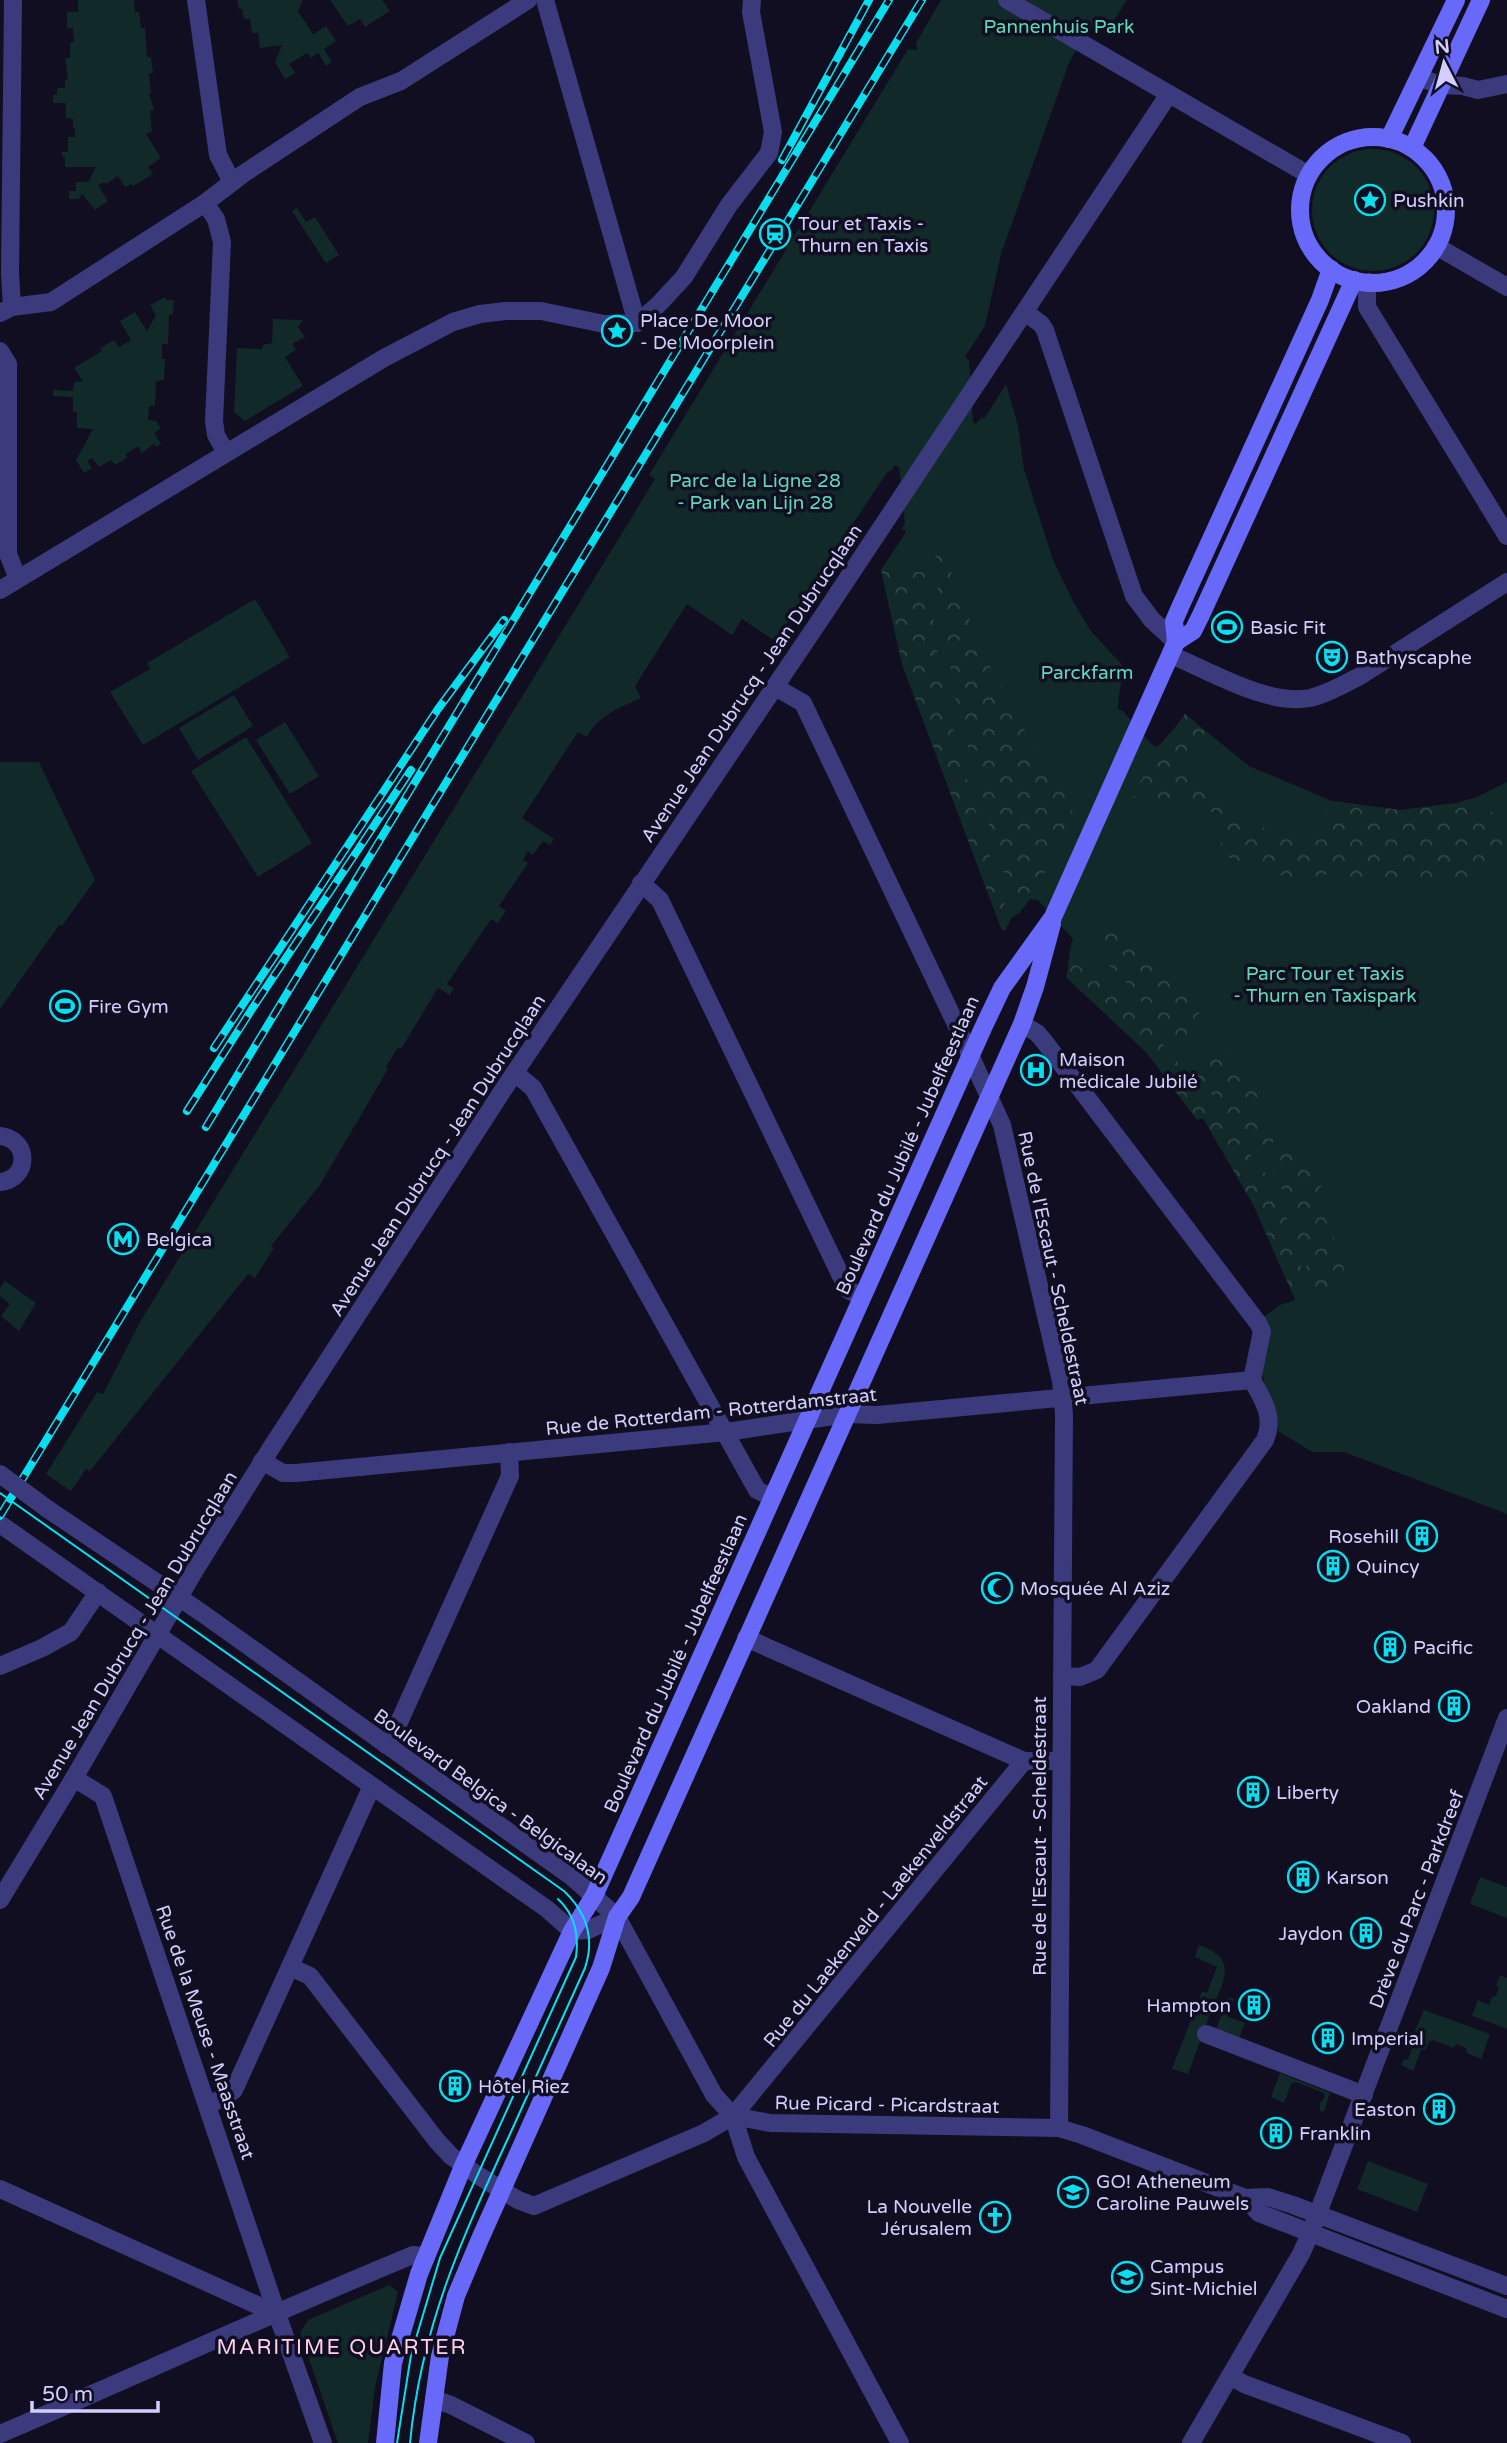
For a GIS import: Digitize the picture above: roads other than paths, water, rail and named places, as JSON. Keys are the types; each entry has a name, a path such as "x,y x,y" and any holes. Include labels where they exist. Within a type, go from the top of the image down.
{"main road":[{"path":"1389,139 1456,0"},
{"path":"1412,148 1480,0"},
{"path":"1361,138 1389,139 1412,148 1426,160 1442,186 1446,217 1436,246 1422,264 1403,276 1381,282 1362,281 1331,269 1317,257 1303,231 1300,202 1309,175 1323,157 1347,142 1361,138"},
{"path":"1174,648 1174,621 1331,269"},
{"path":"1174,648 1193,631 1362,281"},
{"name":"Boulevard du Jubilé - Jubelfeestlaan","path":"428,2443 440,2356 456,2296 601,1968 617,1917 631,1896 1023,1024 1053,918 1174,648"},
{"name":"Boulevard du Jubilé - Jubelfeestlaan","path":"384,2443 393,2363 401,2330 426,2256 464,2164 572,1931 594,1896 970,1055 1002,988 1053,918"}],"street":[{"path":"13,0 10,259 6,310 51,302 205,203 360,97 401,81 528,0"},
{"path":"196,0 218,155 232,182"},
{"path":"545,0 637,323"},
{"path":"0,590 384,358 453,322 493,313 541,311 604,324 637,323 684,277 729,205 765,159 772,145 773,132 751,12 752,0"},
{"path":"1007,0 1309,175"},
{"path":"1420,78 1441,85 1478,90 1507,84"},
{"name":"Avenue Jean Dubrucq - Jean Dubrucqlaan","path":"0,1900 262,1461 515,1073 971,395 1169,94"},
{"path":"205,203 216,219 222,242 214,421 216,435 226,453"},
{"path":"1436,246 1507,287"},
{"path":"1362,281 1367,292 1367,307 1507,536"},
{"path":"1025,312 1045,330 1134,596 1174,648 1254,691 1280,697 1308,698 1335,689 1360,676 1507,582"},
{"path":"0,351 8,364 8,554 18,579"},
{"name":"Rue de l'Escaut - Scheldestraat","path":"775,687 803,703 990,1098 1004,1134 1060,1381 1064,1429 1059,2128"},
{"path":"642,883 660,900 848,1290 861,1296"},
{"path":"1023,1024 1044,1041 1258,1323 1262,1331 1252,1380 1270,1418 1265,1440 1097,1670 1080,1676 1062,1676"},
{"path":"515,1073 533,1088 757,1490 771,1497"},
{"path":"0,1136 11,1138 18,1143 23,1158 18,1173 12,1179 0,1182"},
{"name":"Rue de Rotterdam - Rotterdamstraat","path":"262,1461 282,1473 289,1474 726,1432 847,1414 877,1415 1252,1380"},
{"path":"386,1745 395,1731 510,1476 509,1452"},
{"name":"Boulevard Belgica - Belgicalaan","path":"0,1474 572,1877 594,1896 617,1917 714,2095 733,2116"},
{"path":"0,1524 552,1912 572,1931 588,1930 617,1917"},
{"path":"0,1666 71,1632 98,1592"},
{"path":"747,1638 1024,1761 1061,1760"},
{"name":"Drève du Parc - Parkdreef","path":"1191,2443 1310,2234 1507,1718"},
{"name":"Rue du Laekenveld - Laekenveldstraat","path":"733,2116 1024,1761"},
{"name":"Rue de la Meuse - Maasstraat","path":"74,1778 103,1796 323,2443"},
{"path":"208,2104 225,2098 234,2090 372,1786"},
{"path":"290,1967 310,1976 451,2156 502,2191 534,2206 704,2133 733,2116 746,2157 900,2443"},
{"path":"1206,2034 1364,2095"},
{"name":"Rue Picard - Picardstraat","path":"733,2116 770,2123 1059,2128 1245,2198 1268,2197 1507,2286"},
{"path":"0,2189 277,2314"},
{"name":"Rue Picard - Picardstraat","path":"1245,2198 1259,2213 1507,2309"},
{"path":"0,2434 327,2290 413,2255 426,2256"},
{"path":"1230,2376 1244,2384 1402,2443"},
{"path":"434,2399 526,2443"}],"tram line":[{"path":"0,1493 564,1891 578,1908 587,1926 589,1946 585,1968 476,2210 446,2284 424,2360 410,2443"},
{"path":"397,2443 411,2355 440,2258 576,1957 574,1925 558,1899"}],"railway":[{"path":"782,160 869,0"},
{"path":"206,1127 889,0"},
{"path":"0,1516 922,0"},
{"path":"214,1048 438,709 504,620"},
{"path":"187,1111 411,770"}],"place":[{"name":"Pushkin","path":"1370,200"},
{"name":"Tour et Taxis - Thurn en Taxis","path":"775,234"},
{"name":"Place De Moor - De Moorplein","path":"617,331"},
{"name":"Basic Fit","path":"1227,627"},
{"name":"Bathyscaphe","path":"1332,657"},
{"name":"Fire Gym","path":"65,1006"},
{"name":"Maison médicale Jubilé","path":"1036,1070"},
{"name":"Belgica","path":"123,1239"},
{"name":"Rosehill","path":"1422,1536"},
{"name":"Quincy","path":"1333,1566"},
{"name":"Mosquée Al Aziz","path":"997,1588"},
{"name":"Pacific","path":"1390,1647"},
{"name":"Oakland","path":"1454,1706"},
{"name":"Liberty","path":"1253,1792"},
{"name":"Karson","path":"1303,1877"},
{"name":"Jaydon","path":"1366,1933"},
{"name":"Hampton","path":"1254,2005"},
{"name":"Imperial","path":"1328,2038"},
{"name":"Hôtel Riez","path":"455,2086"},
{"name":"Easton","path":"1439,2109"},
{"name":"Franklin","path":"1276,2133"},
{"name":"GO! Atheneum Caroline Pauwels","path":"1073,2192"},
{"name":"La Nouvelle Jérusalem","path":"995,2217"},
{"name":"Campus Sint-Michiel","path":"1127,2277"}],"district":[{"name":"MARITIME QUARTER","path":"342,2347"}],"park label":[{"name":"Pannenhuis Park","path":"1059,26"},
{"name":"Parc de la Ligne 28 - Park van Lijn 28","path":"755,491"},
{"name":"Parckfarm","path":"1087,672"},
{"name":"Parc Tour et Taxis - Thurn en Taxispark","path":"1325,984"}]}
